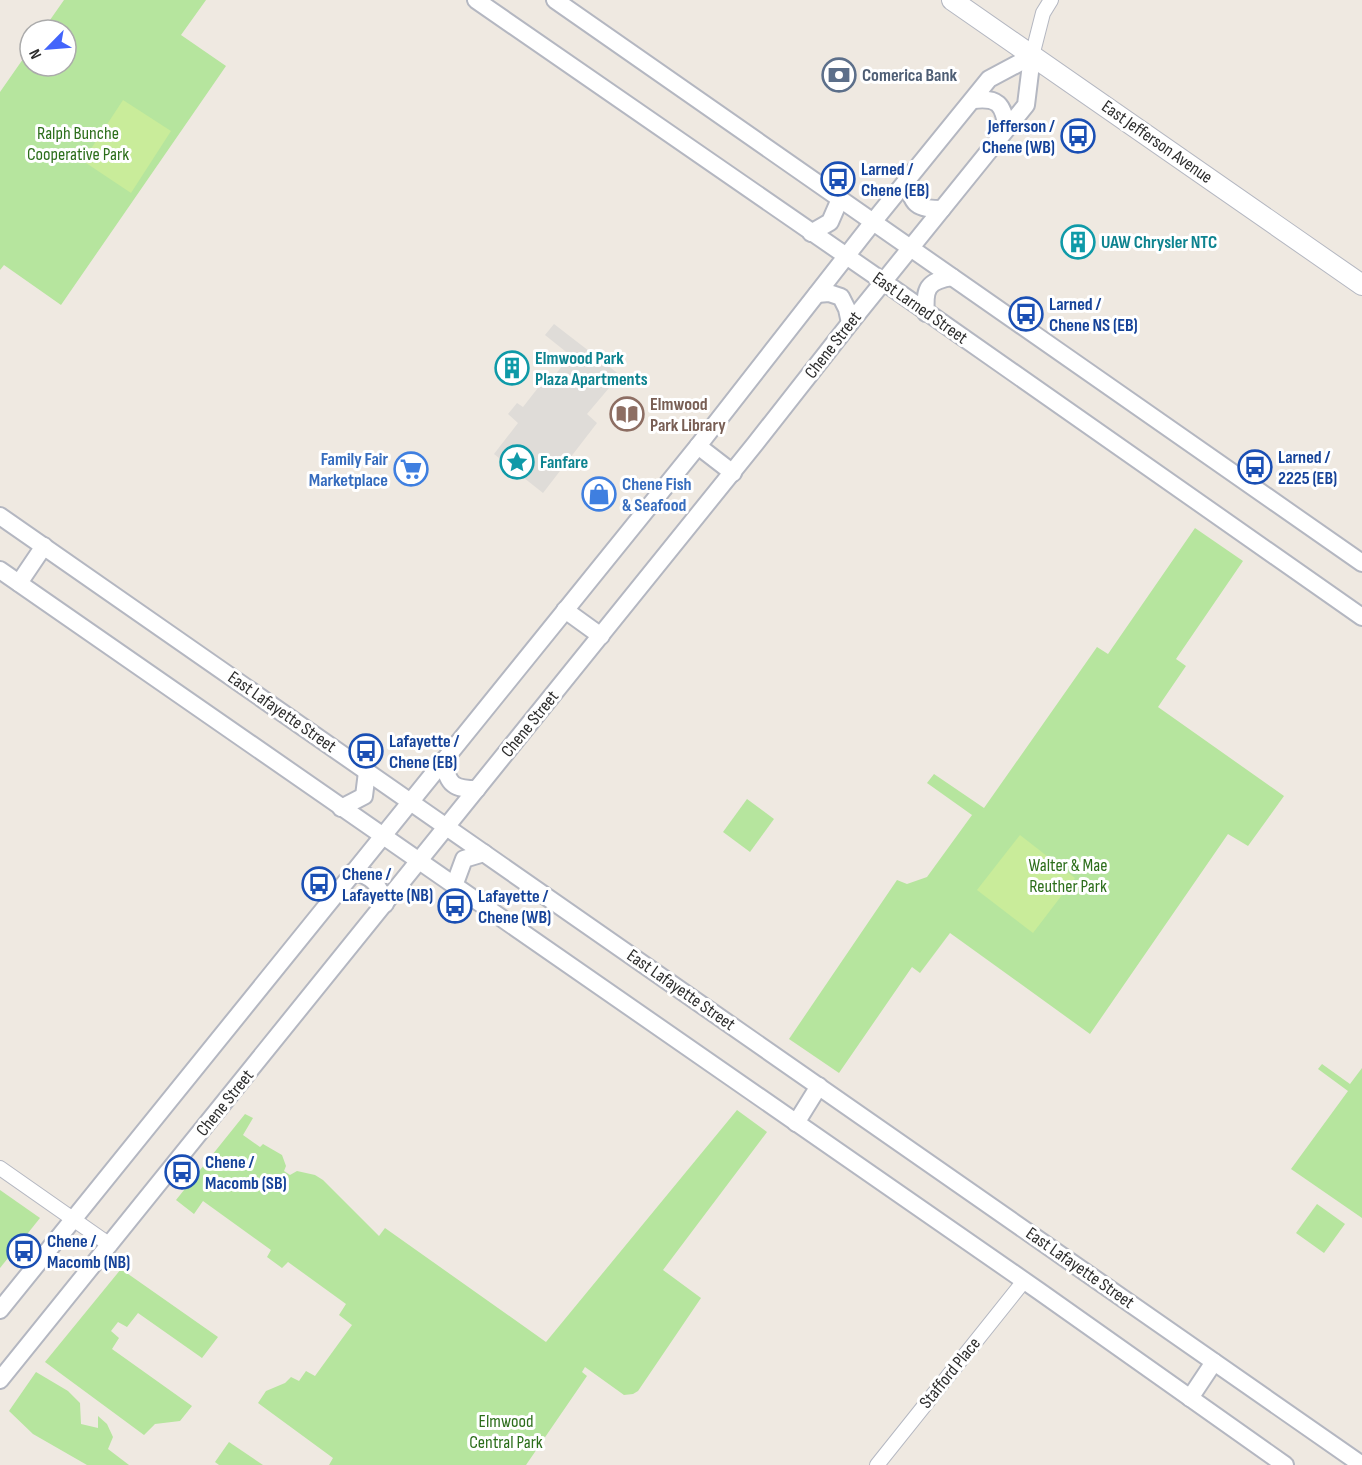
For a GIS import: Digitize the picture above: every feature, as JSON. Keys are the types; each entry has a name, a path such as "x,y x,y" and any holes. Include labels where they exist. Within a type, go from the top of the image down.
{"main road":[{"name":"East Jefferson Avenue","path":"952,0 1362,285"}],"street":[{"name":"East Larned Street","path":"476,0 1362,617"},
{"path":"555,0 1362,563"},
{"name":"Chene Street","path":"0,1380 733,473 1007,128 1027,100 1032,56 1043,13 1051,0"},
{"path":"0,1310 698,446 873,222 989,79 1032,56"},
{"path":"973,100 987,98 998,103 1004,113 1007,128"},
{"path":"909,180 910,194 916,204 927,209 942,209"},
{"path":"811,233 831,222 840,199"},
{"path":"926,313 925,299 928,287 937,280 952,277"},
{"path":"817,294 829,293 841,297 850,323"},
{"path":"698,446 733,473"},
{"name":"East Lafayette Street","path":"0,516 1362,1465"},
{"path":"19,583 44,546"},
{"path":"0,570 1024,1281 1285,1465"},
{"path":"565,610 601,636"},
{"path":"442,762 450,783 460,789 477,789"},
{"path":"341,808 364,796 368,772"},
{"path":"454,886 464,859 484,853"},
{"path":"353,872 365,874 374,880 385,904"},
{"path":"796,1123 819,1086"},
{"path":"0,1168 110,1245"},
{"name":"Stafford Place","path":"877,1465 1024,1281"},
{"path":"1190,1398 1214,1362"}],"green space":[{"name":"Ralph Bunche Cooperative Park","path":"64,0 206,0 181,35 226,66 61,305 4,265 0,270 0,92 18,66 18,78 78,78 78,18 51,18"},
{"path":"123,100 171,131 131,193 83,161"},
{"name":"Walter & Mae Reuther Park","path":"1195,528 1243,561 1176,659 1186,666 1158,707 1284,796 1248,846 1228,834 1090,1034 950,933 920,973 912,967 839,1073 789,1039 897,880 907,884 927,877 972,815 927,783 934,774 984,808 1097,647 1108,654"},
{"path":"747,799 774,819 750,852 723,832"},
{"path":"1020,835 1075,878 1033,933 977,890"},
{"path":"1322,1064 1350,1084 1362,1068 1362,1218 1291,1169 1348,1091 1318,1069"},
{"name":"Elmwood Central Park","path":"737,1110 767,1132 663,1270 701,1298 638,1391 633,1394 624,1395 585,1367 582,1372 587,1376 526,1465 329,1465 333,1458 258,1403 266,1391 285,1383 291,1377 299,1381 306,1371 315,1376 352,1325 339,1315 346,1304 288,1262 282,1268 267,1257 271,1250 203,1201 194,1214 176,1200 245,1114 253,1118 243,1135 260,1147 263,1144 282,1155 286,1166 284,1171 290,1175 297,1171 315,1175 323,1180 379,1236 385,1228 546,1342"},
{"path":"0,1190 40,1218 0,1268"},
{"path":"1317,1204 1345,1224 1324,1253 1296,1233"},
{"path":"121,1269 218,1337 202,1358 138,1313 127,1327 118,1322 111,1331 119,1338 112,1349 192,1406 180,1421 155,1424 144,1435 45,1362"},
{"path":"36,1372 68,1391 80,1403 81,1424 98,1428 98,1416 107,1424 113,1437 108,1449 129,1465 87,1465 33,1434 9,1411"},
{"path":"229,1442 263,1465 219,1465 215,1462"}],"shaded area":[{"path":"554,324 620,375 587,414 597,423 543,493 494,454 518,423 508,414 517,403 523,407 548,375 553,378 570,355 545,335"}],"place":[{"name":"Comerica Bank","path":"839,75"},
{"name":"Jefferson / Chene (WB)","path":"1078,136"},
{"name":"Larned / Chene (EB)","path":"838,179"},
{"name":"UAW Chrysler NTC","path":"1078,242"},
{"name":"Larned / Chene NS (EB)","path":"1026,314"},
{"name":"Elmwood Park Plaza Apartments","path":"512,368"},
{"name":"Elmwood Park Library","path":"627,414"},
{"name":"Fanfare","path":"517,462"},
{"name":"Larned / 2225 (EB)","path":"1255,467"},
{"name":"Family Fair Marketplace","path":"411,469"},
{"name":"Chene Fish & Seafood","path":"599,494"},
{"name":"Lafayette / Chene (EB)","path":"366,751"},
{"name":"Chene / Lafayette (NB)","path":"319,884"},
{"name":"Lafayette / Chene (WB)","path":"455,906"},
{"name":"Chene / Macomb (SB)","path":"182,1172"},
{"name":"Chene / Macomb (NB)","path":"24,1251"}]}
